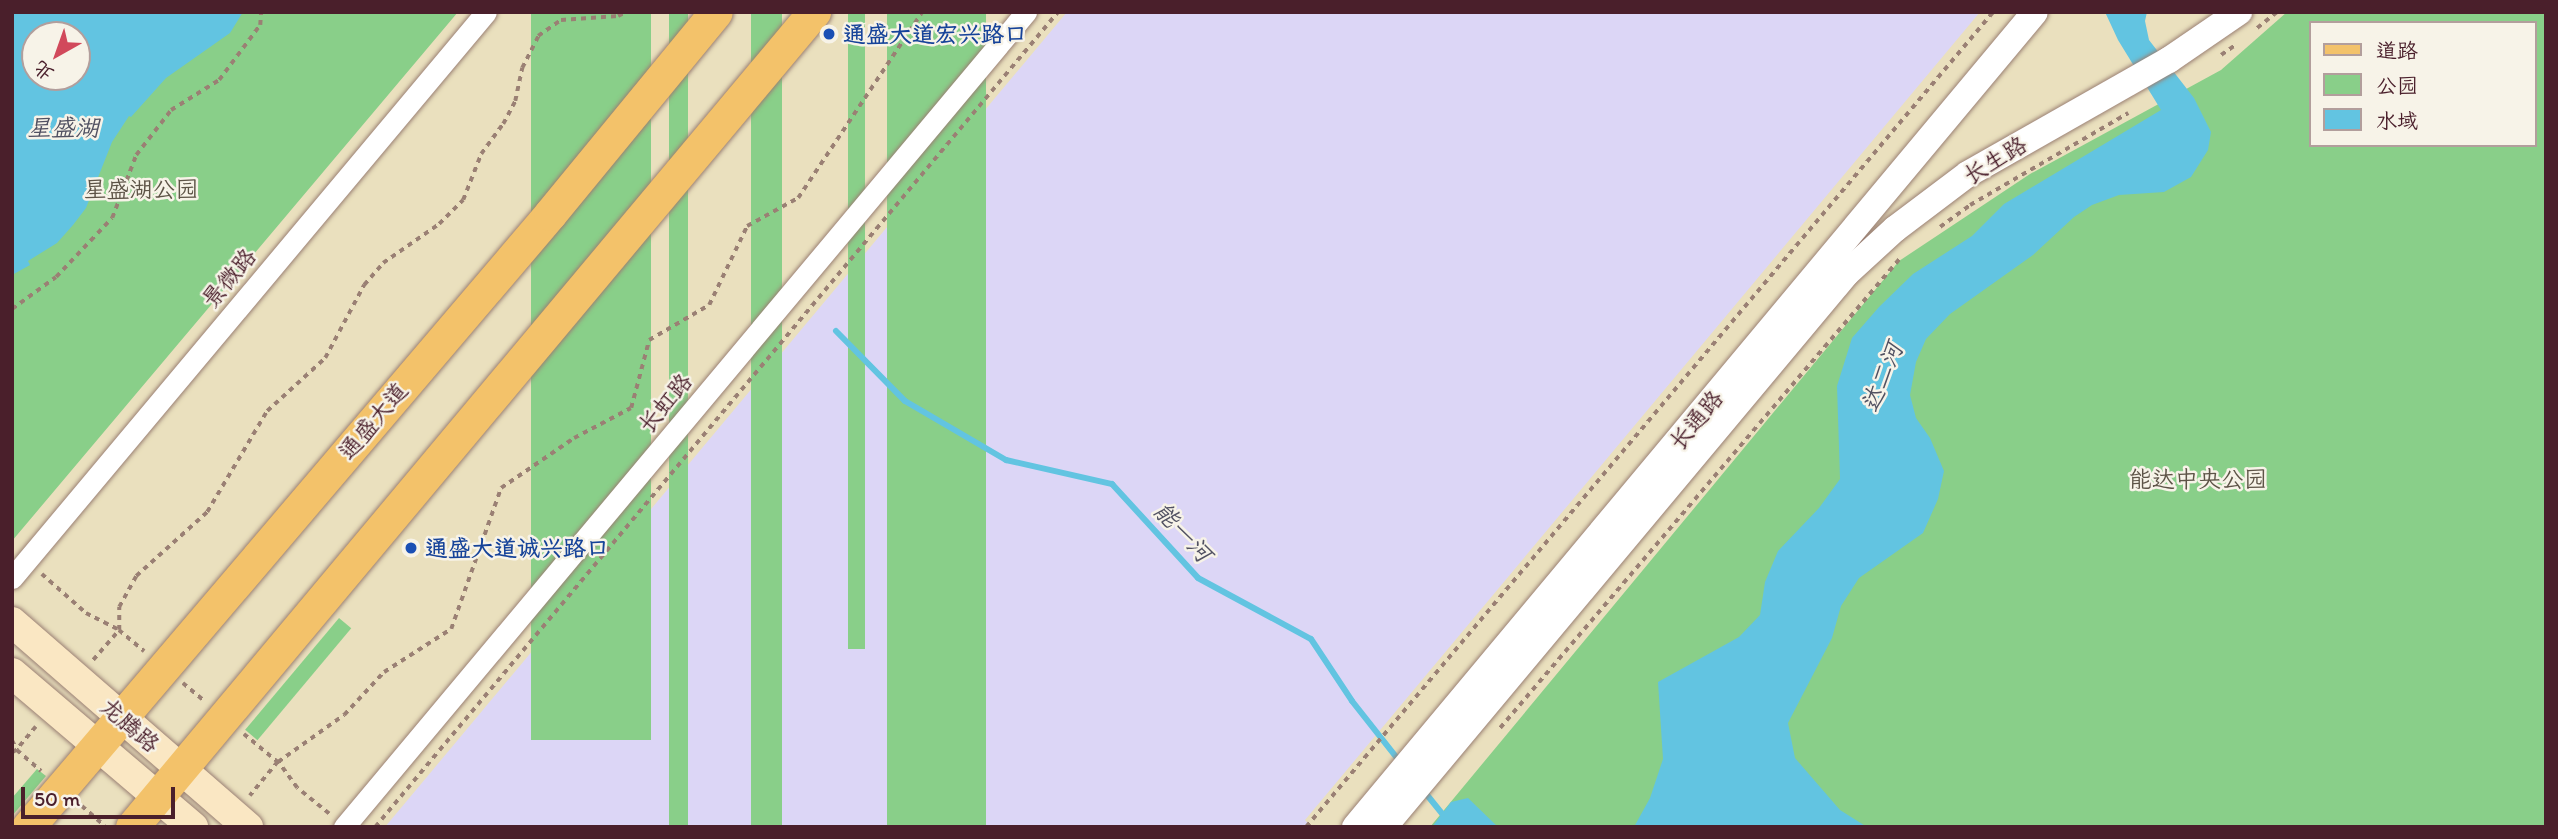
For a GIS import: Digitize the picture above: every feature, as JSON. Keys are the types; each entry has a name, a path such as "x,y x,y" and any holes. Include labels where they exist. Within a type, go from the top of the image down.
{"main road":[{"name":"通盛大道","path":"27,827 550,214 716,12"},
{"path":"132,827 814,12"},
{"name":"龙腾路","path":"12,621 248,827"},
{"name":"龙腾路","path":"12,673 192,827"}],"street":[{"name":"景微路","path":"12,578 486,12"},
{"name":"长虹路","path":"339,823 1026,12"},
{"name":"长通路","path":"1354,827 2035,12"},
{"name":"长生路","path":"1783,348 1846,274 1916,213 1968,174 2169,60 2239,12"},
{"name":"长通路","path":"1384,827 1783,348"}],"path":[{"path":"12,309 56,277 112,218 136,155 171,110 219,80 260,25 261,12"},
{"path":"38,571 86,613 119,630 119,607 136,576 207,512 267,411 325,358 364,285 383,263 439,224 463,200 481,154 515,101 522,68 538,36 561,20 618,16 626,12"},
{"path":"339,823 297,788 278,762 344,715 384,672 451,629 501,488 573,438 631,408 649,340 709,304 747,226 798,198 922,12"},
{"path":"375,827 1058,12"},
{"path":"1306,827 1993,12"},
{"path":"1937,229 1970,205 2134,108"},
{"path":"1493,736 1905,253"},
{"path":"12,740 17,750 12,753"}],"shaded area":[{"path":"1067,12 1980,12 1305,820 1311,827 385,827"}],"green space":[{"name":"星盛湖公园","path":"12,12 458,12 12,541"},
{"path":"531,12 651,12 651,740 531,740"},
{"path":"669,12 688,12 688,827 669,827"},
{"path":"751,12 782,12 782,827 751,827"},
{"path":"848,12 865,12 865,649 848,649"},
{"path":"887,12 986,12 986,827 887,827"},
{"name":"能达中央公园","path":"2287,12 2546,12 2546,827 1430,827 1899,261 2030,174 2221,70"},
{"path":"339,618 351,628 257,740 245,730"},
{"path":"37,769 46,776 12,816 12,798"}],"water":[{"name":"星盛湖","path":"12,12 243,12 230,33 166,78 131,117 129,116 112,142 86,208 57,243 28,261 30,265 12,275"},
{"name":"达二河","path":"2105,12 2147,12 2145,21 2149,40 2194,98 2211,132 2208,150 2191,177 2164,192 2119,195 2092,205 2074,217 2033,255 1950,314 1926,339 1916,362 1910,395 1916,418 1930,438 1944,471 1938,499 1923,533 1859,578 1841,606 1832,638 1788,723 1795,758 1840,810 1867,827 1634,827 1650,798 1663,759 1658,682 1739,637 1760,615 1765,582 1778,551 1819,508 1840,479 1837,386 1852,338 1913,274 1972,236 2004,204 2161,110 2118,40"},
{"path":"1468,798 1498,827 1432,827 1451,802"}],"waterway":[{"name":"能一河","path":"836,331 905,401 1006,460 1112,484 1198,578 1311,639 1352,701 1401,763"},
{"name":"能一河","path":"1423,790 1453,827"}],"place":[{"name":"通盛大道宏兴路口","path":"829,34"},
{"name":"通盛大道诚兴路口","path":"411,548"}]}
